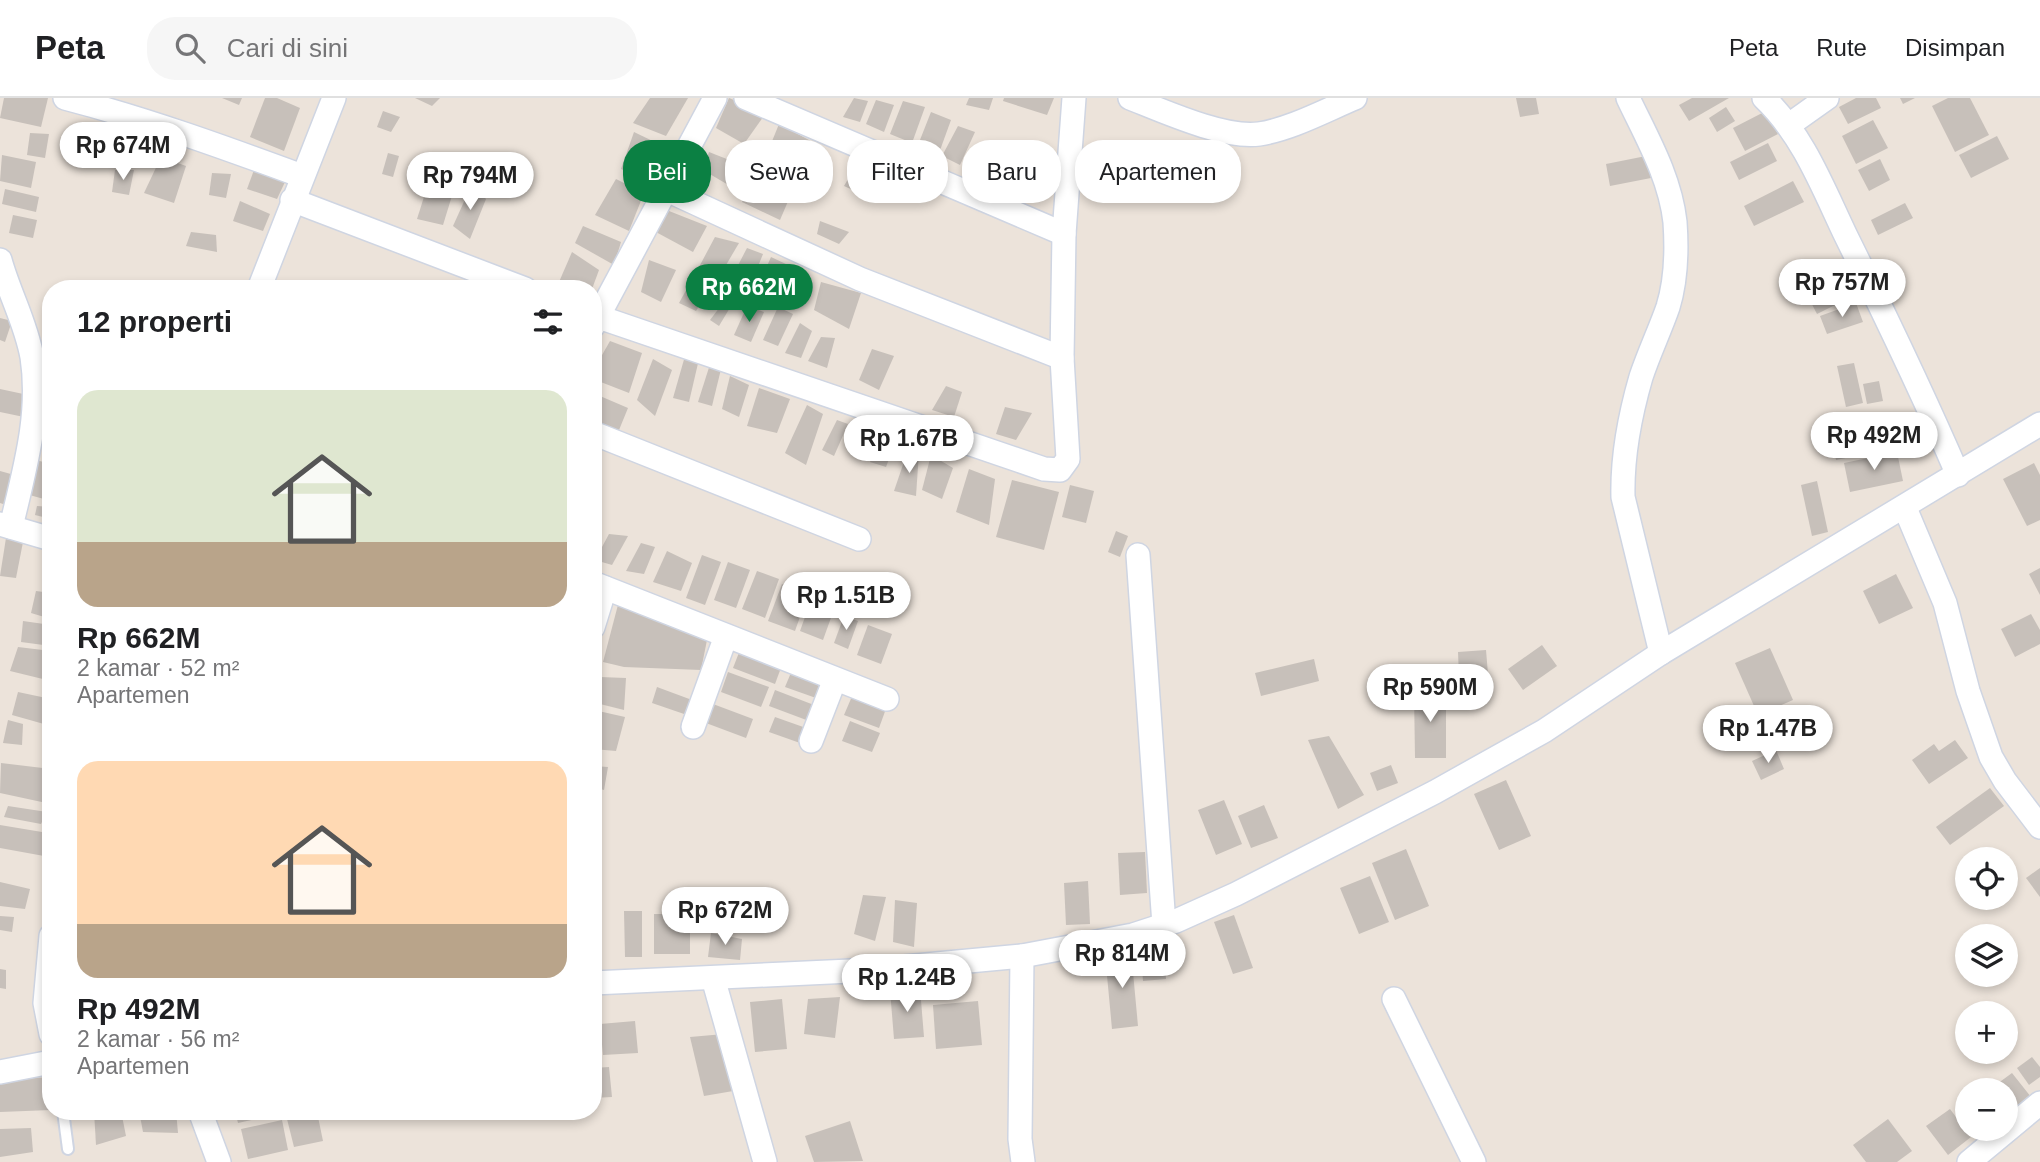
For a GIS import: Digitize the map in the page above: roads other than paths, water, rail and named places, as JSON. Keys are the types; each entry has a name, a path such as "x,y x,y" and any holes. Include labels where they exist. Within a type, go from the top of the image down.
{"street":[{"path":"65,98 156,123 302,176"},
{"path":"262,280 334,98"},
{"path":"693,140 715,98"},
{"path":"746,98 1064,234"},
{"path":"602,321 1045,469 1060,470 1068,459 1062,358 1064,234 1074,98"},
{"path":"1130,98 1214,128 1236,134 1256,135 1273,131 1355,98"},
{"path":"1628,98 1654,150 1668,189 1675,221 1674,279 1669,304 1641,379 1632,415 1623,476 1623,497 1661,653"},
{"path":"1764,98 1789,125 1818,178 1914,374 1958,475"},
{"path":"1789,125 1827,98"},
{"path":"292,200 501,280"},
{"path":"602,306 660,203"},
{"path":"695,203 860,279 1062,358"},
{"path":"0,260 31,355 34,384 33,428 5,526 42,536"},
{"path":"602,983 873,970 1022,956 1133,935 1164,925 1236,894 1435,792 1544,731 1661,653 2040,424"},
{"path":"602,437 859,538"},
{"path":"1905,508 1945,603 1968,691 1987,746 2005,781 2040,827"},
{"path":"1139,555 1164,925"},
{"path":"602,587 887,699"},
{"path":"694,727 726,636"},
{"path":"811,741 835,679"},
{"path":"1022,956 1020,1139 1023,1162"},
{"path":"713,978 765,1162"},
{"path":"1394,999 1474,1162"},
{"path":"0,1072 42,1064"},
{"path":"1969,1162 2040,1103"},
{"path":"203,1120 219,1162"}],"lane":[{"path":"64,1120 68,1149"}]}
